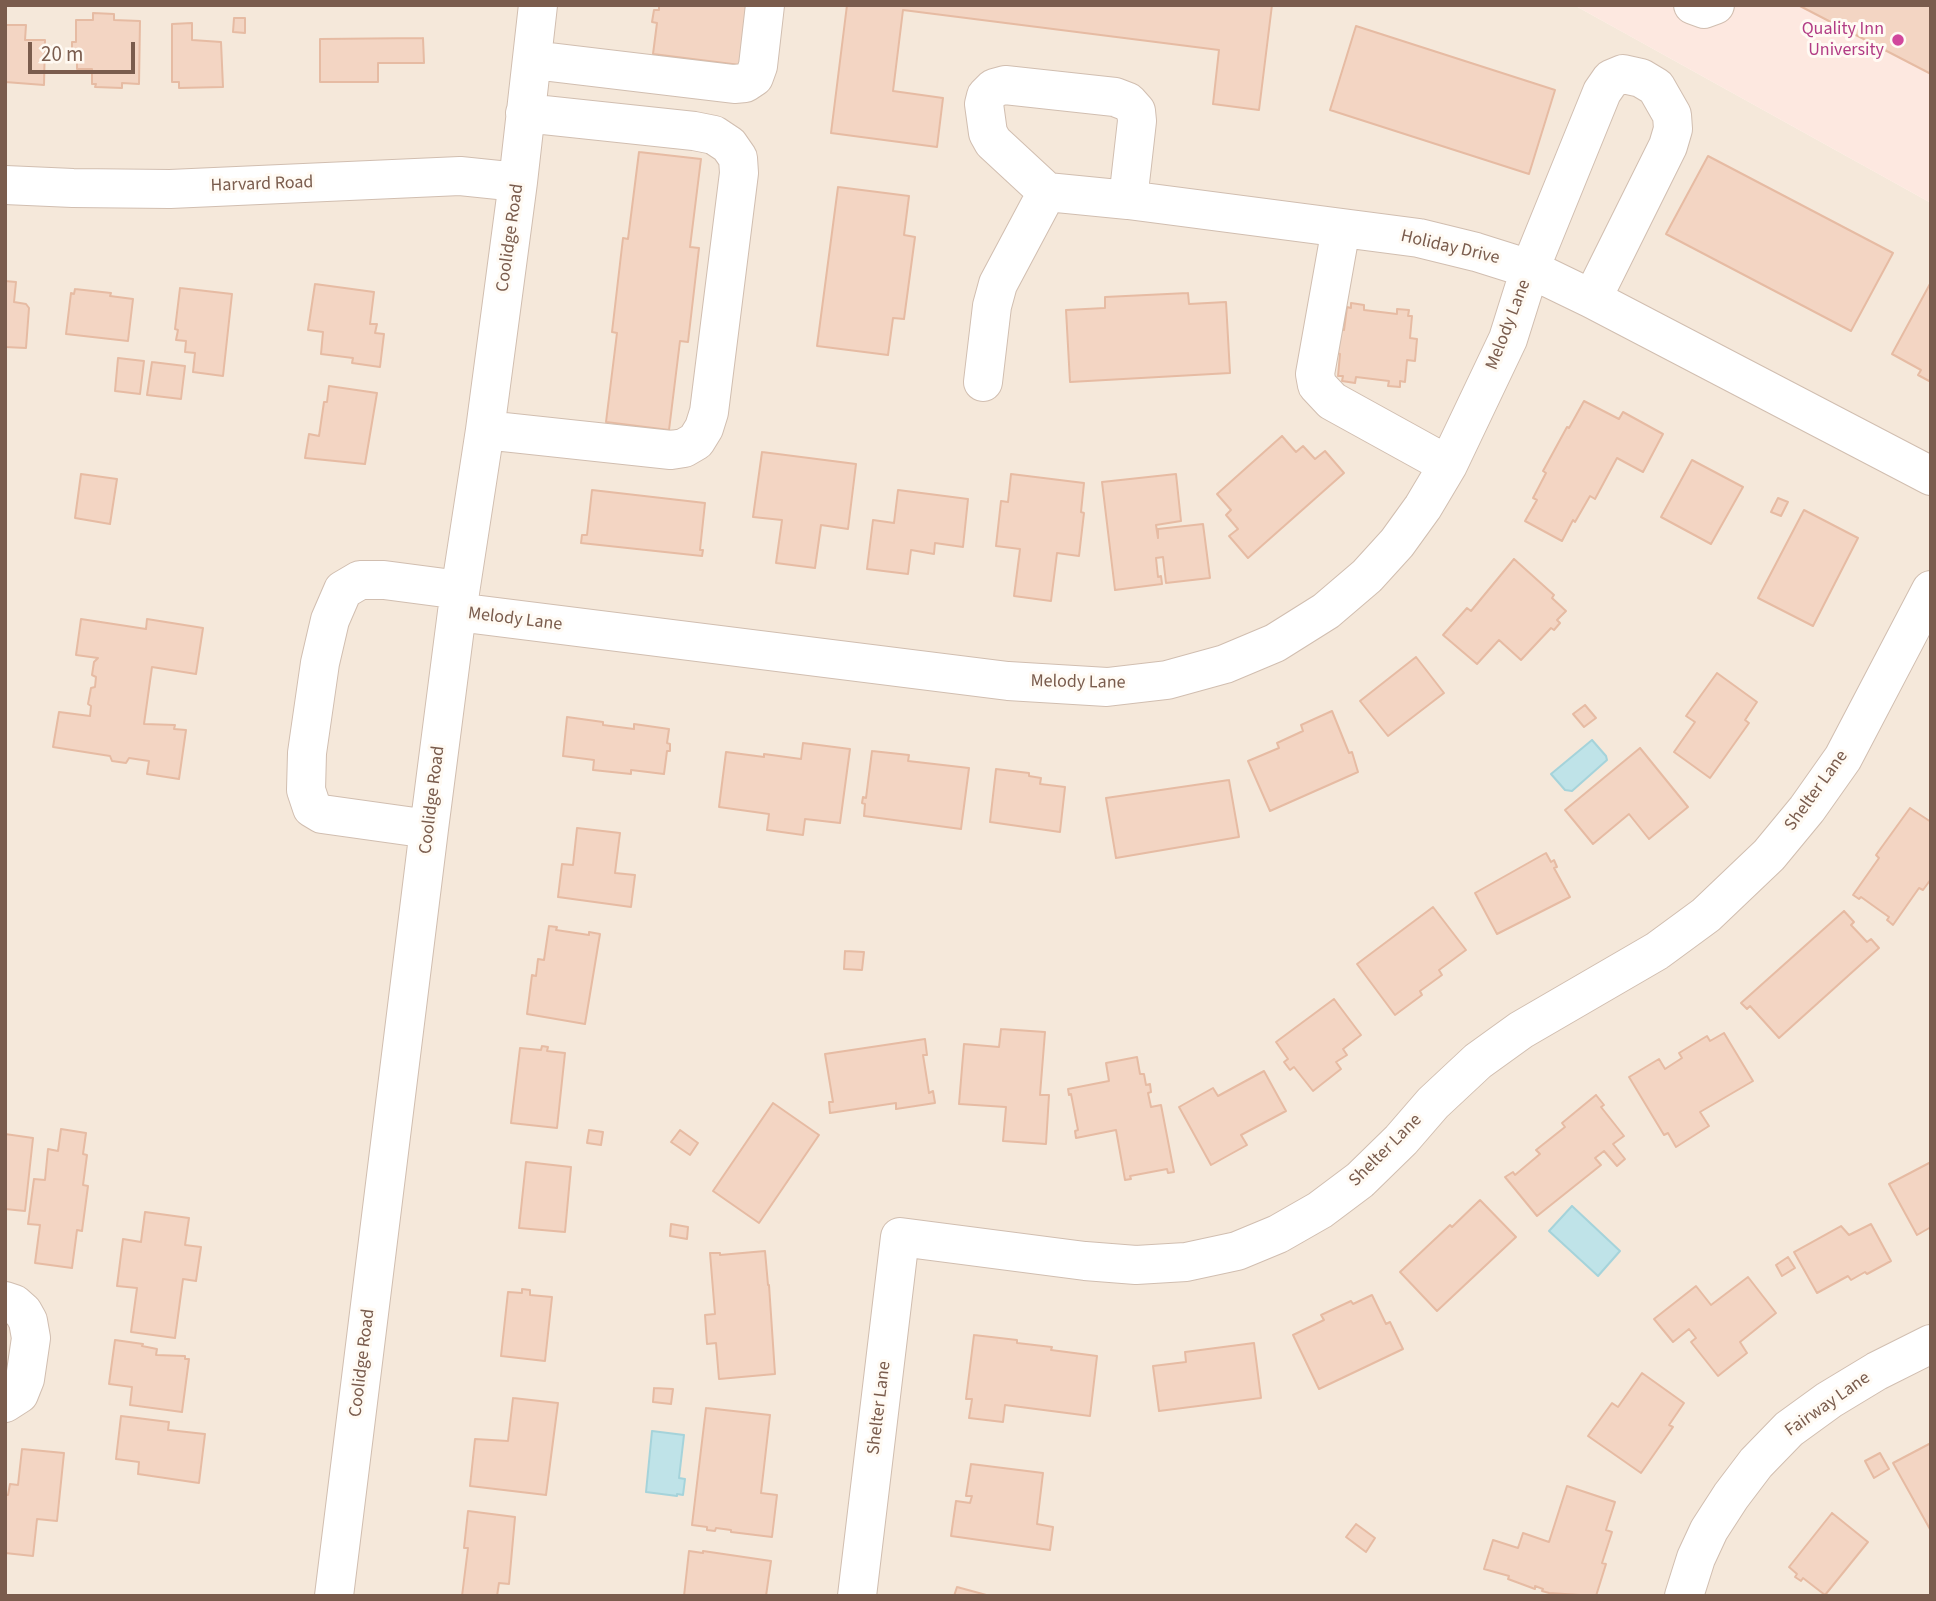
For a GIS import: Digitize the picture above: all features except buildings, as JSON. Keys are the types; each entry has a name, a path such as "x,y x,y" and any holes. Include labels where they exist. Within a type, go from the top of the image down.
{"street":[{"name":"Coolidge Road","path":"334,1596 429,829 518,182 538,5"},
{"path":"533,60 734,84 745,83 754,77 758,66 765,5"},
{"path":"1693,5 1704,9 1715,5"},
{"name":"Melody Lane","path":"429,829 322,814 312,808 306,790 307,753 320,663 330,620 343,590 360,580 384,580 459,601 1008,681 1107,687 1167,680 1225,664 1275,643 1326,611 1367,576 1397,543 1448,466 1508,338 1530,269 1602,92 1611,79 1623,74 1641,78 1656,87 1672,115 1673,129 1668,146 1592,299"},
{"path":"983,382 992,306 998,284 1047,192 993,142 988,133 986,96 994,88 1005,85 1115,97 1128,102 1136,111 1138,121 1128,200"},
{"path":"485,430 671,450 684,448 696,441 709,412 739,173 737,158 729,145 714,135 526,113"},
{"name":"Harvard Road","path":"5,185 170,189 460,176 518,182"},
{"name":"Holiday Drive","path":"1047,192 1419,238 1476,251 1530,269 1592,299 1931,476"},
{"path":"1340,228 1315,374 1317,384 1332,401 1448,466"},
{"name":"Shelter Lane","path":"857,1596 900,1237 1085,1261 1136,1265 1185,1262 1237,1251 1278,1234 1320,1210 1360,1180 1401,1140 1433,1103 1478,1061 1521,1030 1657,951 1706,915 1769,855 1807,809 1843,758 1931,590"},
{"path":"5,1301 14,1304 23,1312 28,1321 31,1338 25,1379 19,1394 5,1403"},
{"name":"Fairway Lane","path":"1684,1596 1696,1558 1709,1530 1756,1463 1789,1429 1829,1400 1877,1371 1931,1344"}],"shaded area":[{"path":"5,5 1574,5 1931,203 1931,1596 5,1596"},
{"path":"1574,5 1931,5 1931,203"}],"water":[{"path":"1592,740 1607,760 1572,791 1565,790 1551,774"},
{"path":"1572,1206 1620,1251 1598,1276 1549,1231"},
{"path":"652,1431 684,1435 679,1478 685,1479 683,1495 646,1492"}],"place":[{"name":"Quality Inn University","path":"1898,40"}]}
